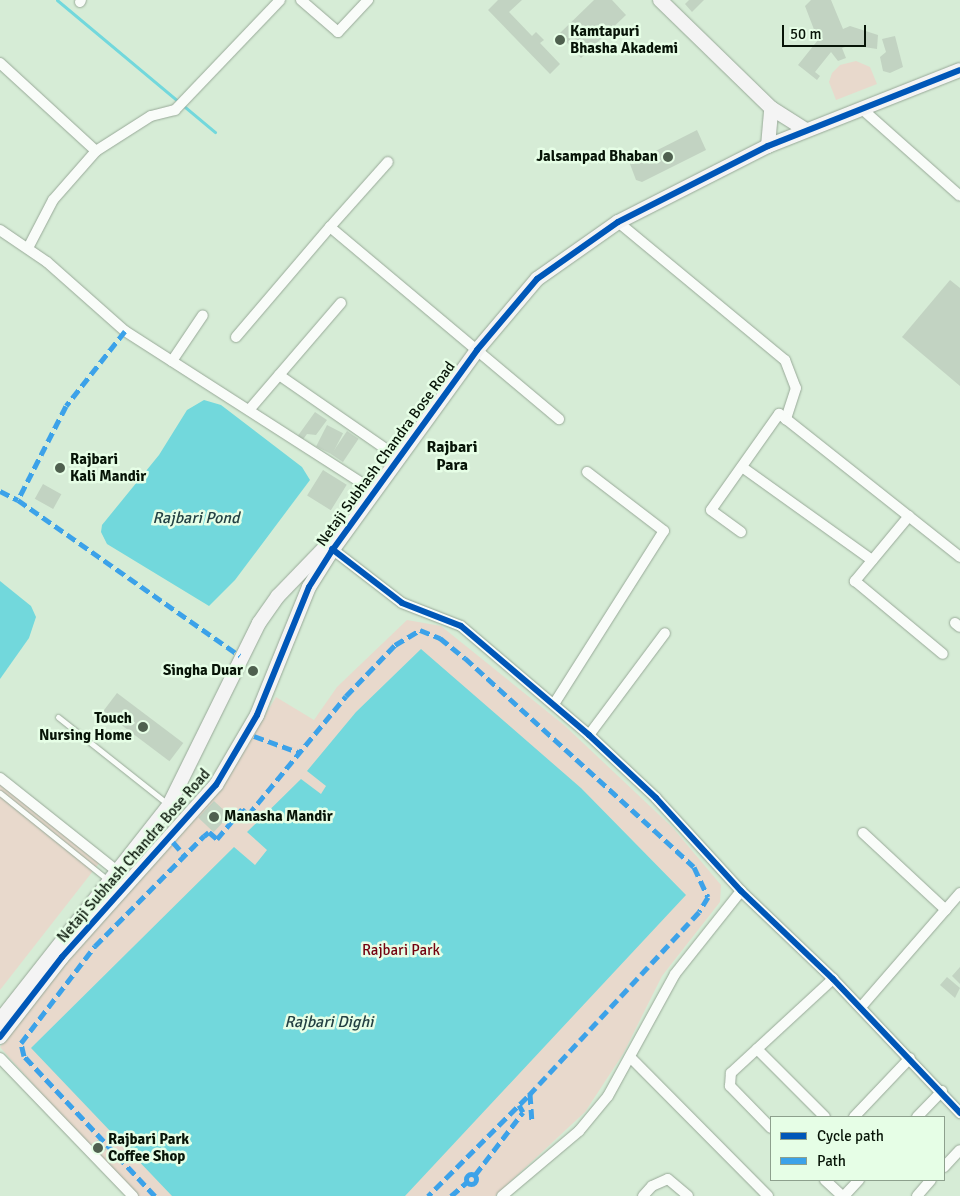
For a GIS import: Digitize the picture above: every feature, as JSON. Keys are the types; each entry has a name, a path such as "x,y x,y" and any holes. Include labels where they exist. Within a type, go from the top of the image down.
{"street":[{"path":"28,248 42,215 96,151 151,116 175,110 280,0"},
{"path":"301,0 338,32 368,0"},
{"path":"660,0 771,108 806,130"},
{"path":"1,66 96,151"},
{"name":"Netaji Subhash Chandra Bose Road","path":"0,1037 38,986 216,786 257,715 309,588 332,549 477,350 537,279 618,222 768,146 960,70"},
{"path":"768,146 771,108"},
{"path":"861,108 960,196"},
{"path":"236,337 388,162"},
{"path":"618,222 785,360 796,388 786,419"},
{"path":"330,227 559,419"},
{"path":"0,230 28,248 110,320 374,491"},
{"path":"249,410 341,303"},
{"path":"172,361 203,314"},
{"path":"279,375 399,458"},
{"path":"741,532 711,510 779,414 960,557"},
{"path":"742,467 872,560"},
{"path":"554,704 664,531 587,472"},
{"path":"909,516 855,581 943,654"},
{"name":"Netaji Subhash Chandra Bose Road","path":"0,1020 169,805 259,623 303,568 350,523"},
{"path":"332,549 402,603 460,626 589,735 656,798 741,891 861,1007 942,1091 960,1113"},
{"path":"589,735 665,634"},
{"path":"0,778 114,877"},
{"path":"863,833 946,910"},
{"path":"502,1196 579,1131 614,1090 675,974 741,891"},
{"path":"861,1007 960,893"},
{"path":"770,1127 730,1086 731,1073 833,979"},
{"path":"757,1048 824,1116"},
{"path":"0,1058 132,1196"},
{"path":"632,1058 768,1196"},
{"path":"855,1116 910,1058"},
{"path":"918,1116 942,1091"},
{"path":"945,1166 960,1150"},
{"path":"643,1196 652,1186 668,1179 688,1196"},
{"path":"825,1181 843,1196 858,1181"},
{"path":"917,1196 930,1181"}],"lane":[{"path":"58,717 169,805"},
{"path":"0,793 114,877"}],"green space":[{"path":"856,61 870,67 877,84 836,100 829,82 832,73 840,65"},
{"name":"Rajbari Dighi","path":"407,620 441,626 564,725 672,827 721,885 720,902 662,976 623,1054 585,1112 495,1196 132,1196 0,1047 103,915 220,789 276,697 314,720 337,687"},
{"path":"0,782 100,862 0,990"}],"water":[{"name":"Rajbari Pond","path":"204,400 221,405 302,467 310,480 235,580 209,606 107,544 101,532 102,525 159,455 187,410"},
{"path":"0,581 31,606 36,617 29,638 0,679"},
{"name":"Rajbari Dighi","path":"421,649 581,788 686,895 405,1196 172,1196 31,1048 234,847 255,865 267,850 247,832 301,779 321,794 326,786 307,771 356,712"}],"building":[{"path":"498,0 522,0 509,12 532,36 536,32 544,40 540,43 560,64 550,74 488,10"},
{"path":"594,0 612,0 626,15 581,58 559,34"},
{"path":"689,0 704,0 692,12 685,4"},
{"path":"811,0 831,0 843,29 850,26 878,35 877,49 851,45 842,48 846,58 838,61 831,52 815,72 820,76 817,80 798,65 818,40 805,6"},
{"path":"895,36 903,67 890,73 883,71 880,57 886,52 882,39"},
{"name":"Jalsampad Bhaban","path":"697,130 706,150 642,182 636,180 630,164"},
{"path":"950,280 960,288 960,386 902,337"},
{"path":"315,412 327,420 316,435 307,434 302,441 297,437"},
{"path":"327,425 343,433 332,455 316,446"},
{"path":"347,431 359,439 343,462 331,454"},
{"path":"323,470 347,485 331,510 307,495"},
{"path":"43,484 61,494 53,509 35,499"},
{"name":"Touch Nursing Home","path":"117,693 183,743 169,761 103,711"},
{"name":"Manasha Mandir","path":"214,801 229,815 214,832 198,818"},
{"path":"960,967 960,984 952,976"},
{"path":"947,977 960,988 955,998 940,985"},
{"name":"Rajbari Park Coffee Shop","path":"99,1139 107,1149 97,1157 89,1147"}],"waterway":[{"path":"57,0 215,132"}],"marked path":[{"path":"125,331 66,406 18,500 240,656"},
{"path":"0,491 18,500"},
{"path":"155,1196 24,1056 21,1043 95,946 204,836 209,832 217,839 242,809 248,815 346,696 395,645 420,630 440,638 465,658 694,867 708,897 699,912 527,1097 428,1196"},
{"path":"254,736 298,752"},
{"path":"173,842 185,856"},
{"path":"530,1094 532,1120"},
{"path":"475,1175 523,1112 519,1105"},
{"path":"471,1174 476,1179 471,1184 466,1179 471,1174"},
{"path":"451,1196 467,1182"}],"cycle path":[{"path":"0,1037 62,957 216,785 257,715 309,587 331,552 477,350 537,279 618,222 768,146 960,70"},
{"path":"332,549 402,603 461,626 589,735 656,798 741,891 833,979 960,1113"}],"place":[{"name":"Kamtapuri Bhasha Akademi","path":"560,40"},
{"name":"Jalsampad Bhaban","path":"668,157"},
{"name":"Rajbari Kali Mandir","path":"60,468"},
{"name":"Singha Duar","path":"253,671"},
{"name":"Touch Nursing Home","path":"143,727"},
{"name":"Manasha Mandir","path":"214,817"},
{"name":"Rajbari Park Coffee Shop","path":"98,1148"}],"district":[{"name":"Rajbari Para","path":"452,456"}],"park label":[{"name":"Rajbari Park","path":"401,951"}]}
